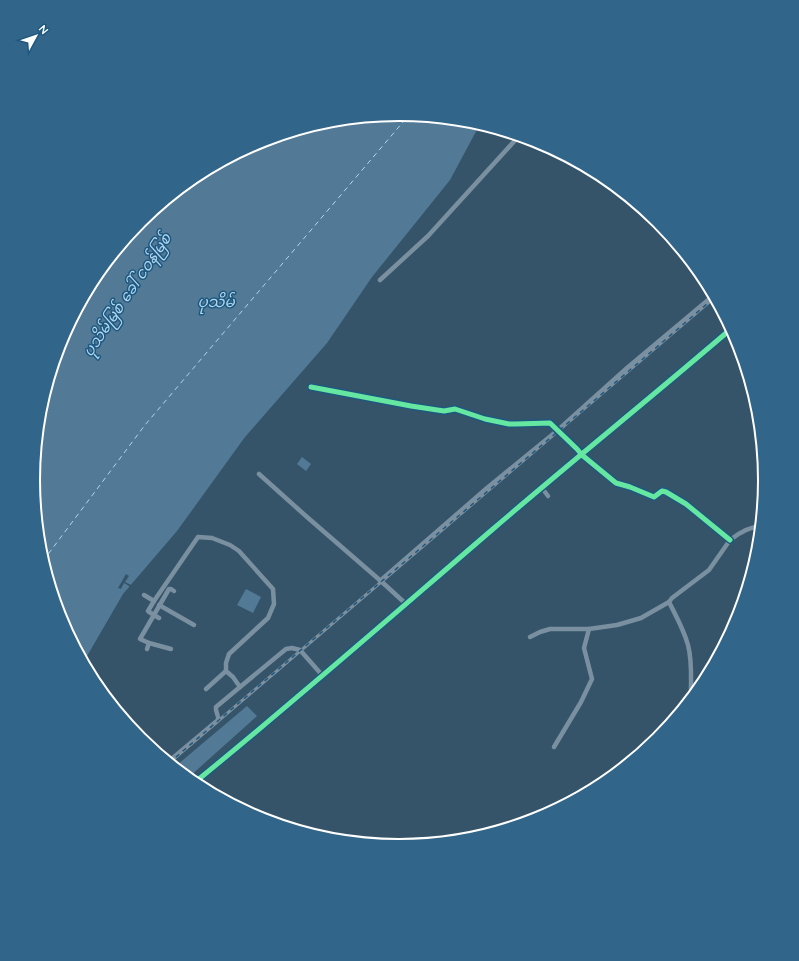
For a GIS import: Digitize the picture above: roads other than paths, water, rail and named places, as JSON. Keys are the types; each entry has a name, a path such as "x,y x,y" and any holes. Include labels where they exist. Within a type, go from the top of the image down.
{"street":[{"path":"380,280 428,236 515,140"},
{"path":"380,581 710,299"},
{"path":"199,779 406,604 494,527 675,378 727,332"},
{"path":"311,387 411,406 444,411 455,409 485,419 509,424 550,423 582,455 616,483 654,496 662,491 666,492 686,504 730,540"},
{"path":"259,474 406,604"},
{"path":"542,488 548,496"},
{"path":"530,637 550,629 589,629 617,626 641,618 669,602 672,598 709,570 730,540 744,530 756,527"},
{"path":"159,618 148,611 198,537 212,538 230,545 239,551 273,589 274,604 268,618 229,654 226,663 226,671 206,689"},
{"path":"171,648 149,643 140,639 169,589 174,591"},
{"path":"144,595 154,602"},
{"path":"669,602 681,626 688,646 691,666 691,689"},
{"path":"159,605 194,625"},
{"path":"554,747 581,702 592,679 584,648 589,629"},
{"path":"147,649 149,643"},
{"path":"172,759 218,720 216,707 286,649 292,648 300,650 322,675"},
{"path":"226,671 233,677 240,687"}],"water":[{"name":"ပုသိမ်","path":"376,122 423,122 477,130 450,180 372,277 327,343 245,437 177,531 123,594 86,657 67,618 52,574 43,527 40,480 43,434 52,387 59,365 77,321 88,301 114,262 145,226 181,195 220,169 262,148 306,133 353,124"},
{"path":"302,457 311,464 306,471 297,464"},
{"path":"246,589 261,597 253,613 237,605"},
{"path":"247,706 257,716 192,774 178,764"}],"railway":[{"path":"173,760 711,301"}],"water label":[{"name":"ပုသိမ်မြစ် ခေါ် ငဝန်မြစ်","path":"127,295"}]}
